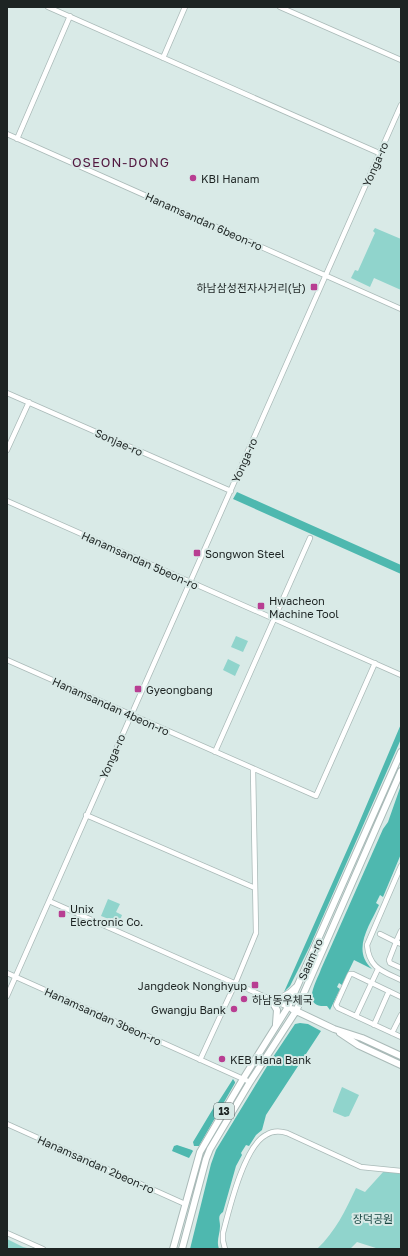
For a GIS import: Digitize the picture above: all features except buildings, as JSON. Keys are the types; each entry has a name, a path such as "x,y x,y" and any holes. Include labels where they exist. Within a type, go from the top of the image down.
{"main road":[{"name":"Saam-ro","path":"173,1249 200,1152 288,1007 401,752"},
{"name":"Saam-ro","path":"182,1249 206,1159 250,1082 296,1011 401,771"},
{"path":"271,1000 277,1010 275,1028"},
{"path":"288,1007 334,1029 362,1038 401,1056"},
{"path":"334,1029 358,1045 401,1065"}],"street":[{"path":"48,7 380,153"},
{"path":"164,58 185,7"},
{"path":"280,7 401,60"},
{"path":"17,139 70,16"},
{"name":"Yonga-ro","path":"7,996 401,105"},
{"name":"Hanamsandan 6beon-ro","path":"7,134 401,309"},
{"name":"Sonjae-ro","path":"7,393 231,491"},
{"path":"7,450 29,402"},
{"name":"Hanamsandan 5beon-ro","path":"7,501 401,675"},
{"path":"215,752 310,538"},
{"name":"Hanamsandan 4beon-ro","path":"7,660 316,796 375,663"},
{"path":"200,1060 235,984 256,933 253,769"},
{"path":"86,815 256,888"},
{"path":"401,866 399,876 367,945 372,963 378,969 401,980"},
{"path":"49,901 288,1007"},
{"path":"401,931 388,960 390,963 401,968"},
{"path":"380,934 401,944"},
{"path":"356,1016 378,969"},
{"name":"Hanamsandan 3beon-ro","path":"7,973 250,1082"},
{"path":"401,997 353,974 350,974 336,1003 338,1008 401,1037"},
{"path":"271,1000 291,992 299,983"},
{"path":"374,1025 389,991"},
{"path":"392,1033 401,1015"},
{"name":"Hanamsandan 2beon-ro","path":"7,1124 185,1204"},
{"path":"225,1249 223,1241 224,1233 243,1167 256,1144 265,1135 276,1132 287,1133 361,1167 401,1170"},
{"path":"7,1233 43,1249"}],"green space":[{"path":"375,228 401,239 401,290 374,278 370,287 351,278 355,270 358,271 375,233 373,231"},
{"path":"236,636 248,641 243,652 231,647"},
{"path":"228,659 240,665 235,676 223,670"},
{"path":"108,899 120,904 116,912 122,915 119,923 101,916"},
{"path":"342,1087 359,1095 349,1116 345,1117 333,1112"},
{"name":"장덕공원","path":"384,1171 401,1171 401,1249 379,1249 357,1242 350,1249 317,1249 335,1228 356,1188 365,1192"},
{"path":"7,1239 23,1247 31,1249 7,1249"}],"shaded area":[{"path":"237,492 401,565 401,574 233,499"},
{"path":"401,724 401,739 310,946 290,986 284,992 356,830"},
{"path":"401,785 401,854 383,897 380,895 376,903 379,905 364,937 363,954 366,962 372,969 354,960 342,985 339,983 337,987 340,989 330,1010 327,1006 315,1004 312,996 313,990 383,829 388,822"},
{"path":"295,1024 308,1024 321,1031 266,1115 262,1130 256,1135 249,1146 246,1145 241,1153 242,1155 236,1166 223,1212 219,1217 219,1249 190,1249 211,1164 216,1150 269,1063"},
{"path":"233,1079 235,1083 223,1104 217,1104"},
{"path":"214,1107 219,1111 199,1146 194,1146 193,1142"},
{"path":"177,1145 193,1151 189,1158 172,1151 174,1146"}],"place":[{"name":"KBI Hanam","path":"193,178"},
{"name":"하남삼성전자사거리(남)","path":"314,287"},
{"name":"Songwon Steel","path":"197,553"},
{"name":"Hwacheon Machine Tool","path":"261,606"},
{"name":"Gyeongbang","path":"138,689"},
{"name":"Unix Electronic Co.","path":"62,914"},
{"name":"Jangdeok Nonghyup","path":"255,985"},
{"name":"하남동우체국","path":"244,999"},
{"name":"Gwangju Bank","path":"234,1009"},
{"name":"KEB Hana Bank","path":"222,1059"}],"district":[{"name":"OSEON-DONG","path":"121,162"}]}
